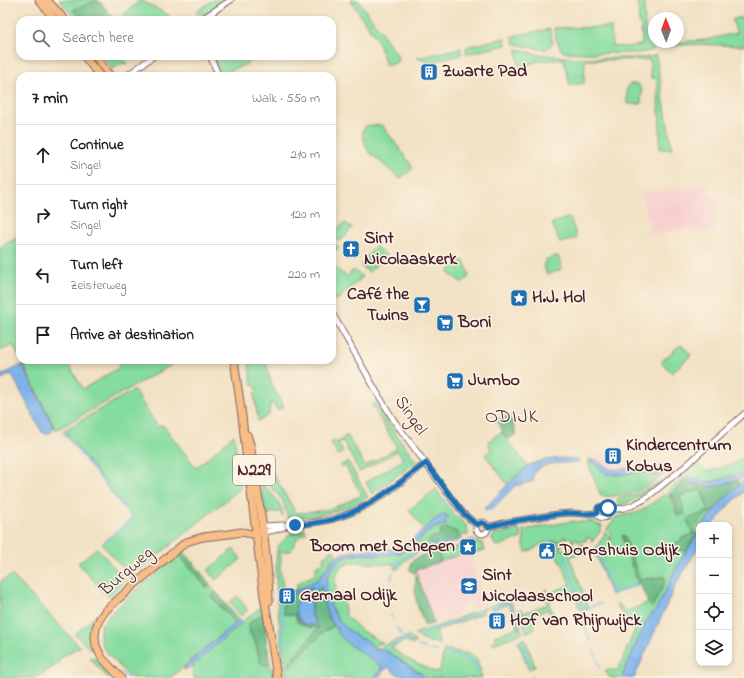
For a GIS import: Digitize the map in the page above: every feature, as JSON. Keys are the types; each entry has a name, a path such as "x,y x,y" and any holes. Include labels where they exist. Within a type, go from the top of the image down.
{"main road":[{"path":"39,0 52,16"},
{"path":"47,0 61,16"},
{"path":"87,60 97,72"},
{"path":"97,60 107,72"},
{"name":"N229","path":"235,364 245,444 259,530 264,597 276,678"},
{"name":"Burgweg","path":"122,678 102,658 96,646 96,628 102,614 108,607 186,542 203,537 241,532 248,534 259,530"}],"street":[{"path":"205,16 231,0"},
{"path":"211,16 215,11"},
{"path":"132,72 148,60"},
{"path":"212,60 217,72"},
{"name":"Singel","path":"336,320 392,416 464,514 477,525"},
{"path":"597,513 598,507 606,507 609,510 619,509 631,506 645,499 682,469 744,414"},
{"path":"259,530 275,530 287,526 329,520 352,512 374,502 426,463"},
{"path":"488,527 508,522 558,514 597,513 603,518 608,515 609,510"},
{"path":"480,522 485,523 488,527 485,534 481,534 476,531 477,525 480,522"}],"shaded area":[{"path":"708,185 708,196 742,193 741,197 720,198 714,231 692,232 691,227 651,236 641,191 673,190"},
{"path":"617,446 628,469 612,470 594,460 593,457"},
{"path":"468,552 487,604 471,610 467,605 461,608 462,613 434,623 416,570"}],"green space":[{"path":"59,0 98,0 74,10 81,16 73,16"},
{"path":"98,0 112,16 80,16 73,10"},
{"path":"141,0 170,16 123,16"},
{"path":"213,0 225,0 203,16 196,12"},
{"path":"350,0 358,0 398,56 398,61 392,65 386,66 378,41"},
{"path":"638,0 644,0 645,30 648,38 648,48 654,49 647,52 635,53 563,52 557,41 554,28 611,27 612,46 631,47 642,44 641,24 639,24"},
{"path":"743,18 744,46 684,45 684,42 704,40 737,33 732,20"},
{"path":"550,29 553,43 545,50 515,44 512,36"},
{"path":"505,38 506,45 466,54 466,47"},
{"path":"461,48 461,55 429,62 417,58"},
{"path":"517,49 537,54 575,58 633,58 651,57 656,55 672,149 660,149 657,80 656,78 651,78 650,60 585,60 584,83 570,86 563,59 538,61 520,68"},
{"path":"104,60 125,60 128,63 123,63 112,69"},
{"path":"214,60 249,60 247,64 226,72 220,72"},
{"path":"630,84 638,84 642,90 641,104 627,104 627,89"},
{"path":"382,125 412,166 412,169 401,178 367,150 362,132 366,126"},
{"path":"570,217 577,238 560,243 552,223"},
{"path":"345,223 352,228 341,241 339,239 336,241 336,230"},
{"path":"16,238 16,351 13,345 0,351 0,247"},
{"path":"375,246 386,255 369,272 362,267 362,264"},
{"path":"558,256 562,269 547,275 543,264 546,263 545,260"},
{"path":"461,261 464,261 469,273 466,280 463,282 448,273 448,271"},
{"path":"336,268 347,277 353,270 363,277 337,300"},
{"path":"679,346 683,346 691,355 672,373 661,362"},
{"path":"23,364 68,364 83,389 120,367 118,364 173,364 56,430"},
{"path":"249,364 266,364 272,386 284,407 277,410 274,404 270,403 269,415 258,421 254,393 257,389 252,385"},
{"path":"134,390 158,427 163,425 196,468 234,435 241,488 131,577 102,544 132,518 64,430"},
{"path":"376,403 395,433 417,461 372,494 366,482 403,460 398,451 360,472 343,441 338,443 343,452 338,455 330,443 335,440 337,443 347,435 365,466 397,448 372,405"},
{"path":"506,416 512,420 516,434 507,440 497,420"},
{"path":"502,432 528,466 508,485 485,455 491,449 488,441"},
{"path":"265,454 266,456 264,457 295,512 297,513 331,509 362,495 345,466 342,467 341,465 347,462 349,463 368,497 330,513 309,517 288,518 282,499 265,478 259,455"},
{"path":"744,457 744,474 711,482 687,478 685,482 670,495 668,491 699,464 707,472 733,464"},
{"path":"589,460 607,473 615,475 641,472 653,476 658,472 653,468 664,466 668,471 637,491 620,495 601,496 587,461"},
{"path":"738,479 739,485 711,513 708,513 699,522 696,522 693,533 696,534 696,536 686,551 675,549 673,544 682,540 681,538 693,534 687,519 709,511 701,489 680,496 685,514 678,516 673,497 671,498 670,495 685,481 712,487"},
{"path":"261,481 278,501 283,516 281,512 269,513 269,515 265,516 262,485 260,484"},
{"path":"660,482 661,484 642,496 618,507 617,499 639,493"},
{"path":"436,489 453,513 467,526 468,535 466,536 463,534 461,540 426,549 404,562 397,570 394,569 396,564 360,562 348,564 340,568 336,575 336,595 342,595 346,616 362,631 383,643 376,644 375,646 377,649 408,636 416,642 413,645 406,641 392,647 407,658 435,672 440,670 444,649 470,654 477,661 482,678 426,678 389,652 384,650 375,650 369,642 350,631 338,619 327,596 326,588 328,576 331,569 342,559 352,555 385,555 404,551 433,529 446,525 435,519 424,529 409,510"},
{"path":"701,489 709,511 688,519 693,533 696,525 696,534 682,538 675,549 686,551 656,610 647,620 623,676 624,678 610,678 605,670 618,670 634,632 634,623 621,613 616,604 620,605 624,612 648,603 652,606 666,578 663,577 640,580 624,536 622,537 638,583 640,584 611,595 597,557 595,556 595,552 605,532 611,540 612,539 607,528 616,517 636,513 665,494 669,497 670,495 678,516 680,496"},
{"path":"708,513 711,513 705,522 699,522"},
{"path":"573,521 592,521 602,526 600,532 591,543 592,539 587,537 586,541 578,542 578,539 574,539 574,542 571,542 572,539 569,537 567,539 566,537 562,538 563,541 551,541 526,552 523,543 523,530"},
{"path":"446,528 457,532 459,534 459,538 439,544 431,544 428,542 432,537 439,536 441,530"},
{"path":"305,529 306,533 297,540 292,550 280,553 280,568 283,589 287,589 287,591 295,590 297,584 302,580 314,575 316,567 324,562 323,557 330,550 335,552 337,557 332,560 319,579 290,593 280,595 280,599 289,596 283,604 284,614 295,615 297,622 310,628 319,627 289,663 291,666 291,664 325,631 334,626 346,641 382,667 374,678 286,678 284,664 289,662 288,660 284,660 282,649 276,581 277,552 279,545 290,534"},
{"path":"520,530 521,538 498,546 495,545 492,538 495,534"},
{"path":"624,535 640,580 663,577 666,578 652,607 648,603 640,583 638,584 622,536"},
{"path":"472,539 476,542 482,543 485,550 473,553 473,555 469,556 468,552 441,561 438,553 436,552 460,546"},
{"path":"552,542 559,542 559,545 563,545 560,547 561,550 565,549 566,552 569,551 569,548 571,551 574,549 572,546 575,546 575,549 578,549 578,546 584,544 583,547 587,549 589,546 588,550 570,557 589,609 582,611 580,610 573,592 548,601 555,619 553,620 554,622 550,623 549,621 552,619 548,609 531,616 535,629 529,631 528,629 528,632 526,632 518,610 521,609 523,613 548,604 543,591 547,589 549,593 570,585 562,562 560,563"},
{"path":"97,548 126,581 108,597 78,563"},
{"path":"233,549 241,559 216,580 208,570"},
{"path":"183,550 210,584 210,586 207,587 178,554"},
{"path":"436,552 438,553 441,561 416,570 417,573 413,573 409,569 412,566 410,563 419,557"},
{"path":"178,554 206,587 210,586 216,592 211,596 235,623 184,666 184,670 182,668 170,678 131,678 103,647 100,635 101,625 113,611"},
{"path":"12,575 80,647 58,660 59,663 35,678 0,678 0,582"},
{"path":"416,575 434,623 425,626 418,608 415,594"},
{"path":"313,586 312,589 303,595 296,613 298,617 306,624 316,621 313,617 311,608 319,586 322,588 325,608 334,626 325,631 290,667 289,663 319,627 304,626 299,622 295,615 284,614 283,604 289,596"},
{"path":"216,592 239,620 235,623 211,596"},
{"path":"237,596 248,610 241,616 230,602"},
{"path":"510,599 521,627 518,628 509,604 492,610 490,606"},
{"path":"262,606 263,613 249,623 250,633 256,644 260,662 265,665 270,664 273,678 193,678 193,665"},
{"path":"487,607 482,610 484,613 436,631 440,644 425,641 414,634 451,622"},
{"path":"100,612 94,621 92,628 92,649 90,649 75,634"},
{"path":"263,613 270,664 265,665 260,662 256,644 250,633 249,623"},
{"path":"516,628 521,628 523,633 493,644 492,641 494,643 497,642 494,636"},
{"path":"525,638 535,667 528,669 518,641"},
{"path":"98,657 118,678 108,678 90,658"}],"water":[{"path":"22,365 53,426 55,427 49,434 42,432 12,375 11,374 0,380 0,376"},
{"path":"562,458 578,459 579,462 554,464 542,467 533,475 534,481 516,485 491,510 484,509 529,465 544,460"},
{"path":"589,460 599,462 612,470 647,467 658,471 659,475 653,476 638,472 615,475 605,473"},
{"path":"744,474 744,478 712,487 686,482 687,478 711,482"},
{"path":"744,480 744,492 729,505 715,522 705,522 722,501"},
{"path":"446,514 448,518 445,521 446,525 433,529 404,551 385,555 352,555 339,561 329,573 326,588 327,596 334,612 338,619 350,631 356,636 369,642 375,650 384,650 389,652 426,678 400,675 392,671 389,667 384,670 378,678 374,678 382,667 346,642 336,630 337,628 331,621 326,611 321,587 318,587 311,607 311,614 316,623 305,625 301,622 297,616 297,603 312,589 313,586 289,596 286,594 315,581 323,574 336,557 350,552 375,549 378,544 381,544 381,548 387,549 400,546 412,539 436,518"},
{"path":"696,536 696,551 675,586 634,678 624,678 622,676 647,620 656,610 676,568"},
{"path":"239,620 242,623 193,665 185,669 184,667"}],"waterway":[{"path":"63,432 132,518 103,543"},
{"path":"404,558 423,549 457,540"},
{"path":"597,551 612,594 639,584"},
{"path":"564,555 583,609 587,608"},
{"path":"396,568 401,561"},
{"path":"391,579 393,573"},
{"path":"389,586 389,607"},
{"path":"493,608 510,602 519,626"},
{"path":"590,607 601,603"},
{"path":"281,606 286,657"},
{"path":"423,634 481,612"},
{"path":"526,619 528,626"},
{"path":"582,619 590,641"},
{"path":"396,627 402,635"},
{"path":"391,646 407,640 413,644"},
{"path":"521,641 530,667"},
{"path":"418,646 425,648"},
{"path":"430,650 437,651"},
{"path":"594,651 600,668"},
{"path":"445,652 458,655 475,663 478,673"},
{"path":"287,664 289,678"},
{"path":"121,672 128,678"}],"place":[{"name":"Zwarte Pad","path":"429,72"},
{"name":"Sint Nicolaaskerk","path":"351,249"},
{"name":"H.J. Hol","path":"519,298"},
{"name":"Café the Twins","path":"422,305"},
{"name":"Boni","path":"445,323"},
{"name":"Jumbo","path":"455,381"},
{"name":"Kindercentrum Kobus","path":"613,456"},
{"name":"Boom met Schepen","path":"468,547"},
{"name":"Dorpshuis Odijk","path":"547,551"},
{"name":"Sint Nicolaasschool","path":"469,586"},
{"name":"Gemaal Odijk","path":"287,596"},
{"name":"Hof van Rhijnwijck","path":"497,621"}],"district":[{"name":"ODIJK","path":"512,417"}],"route":[{"path":"295,525 320,522 343,516 374,502 426,463 454,502 470,520 477,525 480,522 483,522 488,527 508,522 564,513 597,513 597,509 600,506 608,508"}]}
